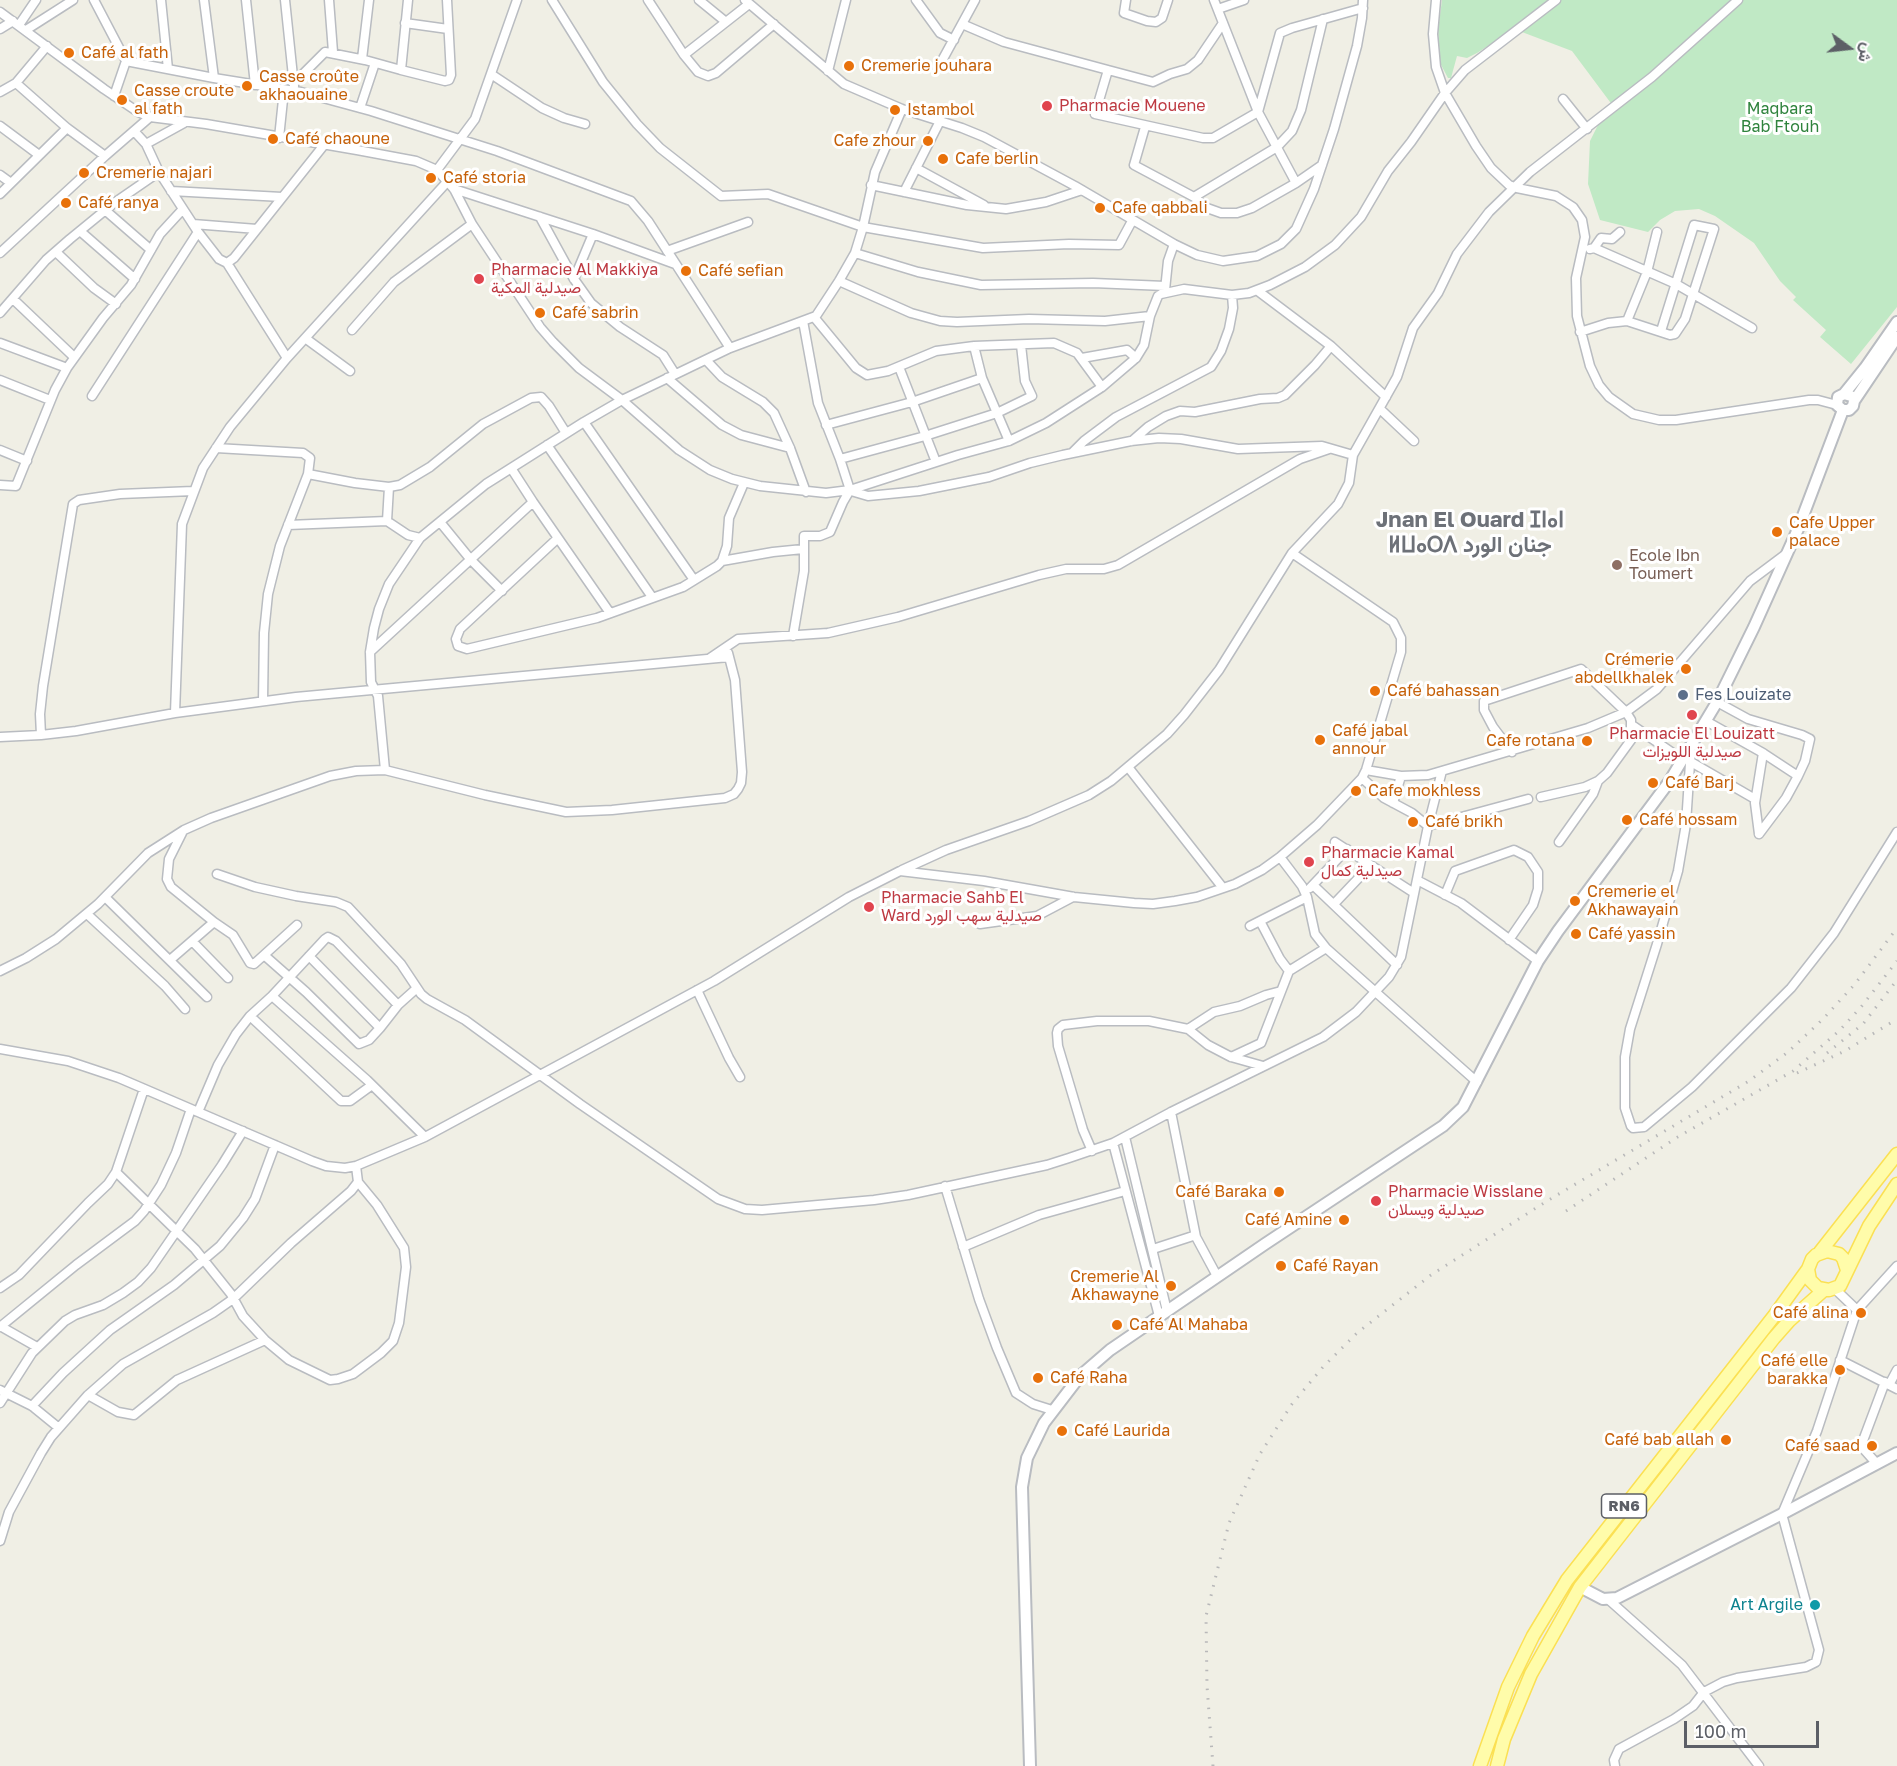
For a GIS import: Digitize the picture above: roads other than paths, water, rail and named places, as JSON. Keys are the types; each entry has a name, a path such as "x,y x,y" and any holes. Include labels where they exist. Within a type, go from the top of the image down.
{"main road":[{"name":"RN6","path":"1480,1766 1508,1687 1533,1636 1567,1580 1774,1316 1808,1269 1812,1258 1820,1252 1897,1154"},
{"name":"RN6","path":"1497,1766 1504,1739 1531,1674 1580,1587 1774,1338 1789,1321 1829,1289 1844,1281 1847,1270 1869,1226 1897,1184"},
{"path":"1820,1252 1839,1254 1847,1270"},
{"path":"1808,1269 1810,1280 1818,1288 1829,1289"}],"street":[{"path":"19,25 36,0"},
{"path":"0,29 19,25 73,0"},
{"path":"94,0 126,61 114,96"},
{"path":"161,0 168,69"},
{"path":"204,0 214,78"},
{"path":"246,0 255,85"},
{"path":"285,0 294,87"},
{"path":"329,0 333,52"},
{"path":"362,59 369,0"},
{"path":"400,70 408,0"},
{"path":"126,61 285,90 294,87 323,53 333,52 436,80 449,80 451,75 447,0"},
{"path":"437,170 475,119 517,0"},
{"path":"552,0 603,82 637,124 660,148 717,194 727,197 761,194 776,196 862,227 994,249 1069,244 1119,244 1132,221"},
{"path":"648,0 684,55 698,72 711,76 774,24"},
{"path":"699,0 726,22"},
{"path":"828,71 846,0"},
{"path":"916,0 940,33 954,40"},
{"path":"938,68 975,0"},
{"path":"1126,0 1124,13 1156,22 1162,18 1168,0"},
{"path":"1244,0 1216,4 1258,112 1296,183"},
{"path":"1436,0 1433,34 1434,58 1438,75 1445,93 1484,159 1504,182 1514,188 1556,196 1578,212 1584,228 1576,278 1576,307 1580,332 1590,366 1599,385 1615,402 1642,417 1676,420 1818,400 1841,401 1850,395 1854,401 1897,337"},
{"path":"855,253 918,273 981,285 1093,283 1232,295 1258,291 1305,267 1348,233 1369,204 1388,171 1445,93 1475,61 1556,0"},
{"path":"0,1049 68,1061 119,1078 326,1166 345,1168 356,1166 425,1137 697,990 849,897 900,871 953,847 1064,807 1089,795 1112,781 1167,734 1210,683 1292,553 1342,497 1351,477 1353,455 1399,372 1411,331 1438,293 1457,254 1489,212 1538,166 1652,77 1738,0"},
{"path":"684,55 747,2 844,84 902,109 984,137 1082,190 1174,244 1197,255 1223,261 1247,259 1271,250 1287,239 1296,229 1323,164 1351,69 1363,4"},
{"path":"1108,70 1095,114 1145,127 1209,139 1258,112 1275,44 1280,33 1363,4"},
{"path":"0,12 114,96 150,117 206,124 416,161 437,170 454,189 472,224 553,342 579,368 622,400 691,459 710,470 744,483 806,492 826,493 850,490 1009,441 1046,423 1102,387 1136,358 1144,345 1150,316 1158,296 1165,289 1168,261 1174,244"},
{"path":"1194,197 1276,147 1292,131 1298,119 1323,19"},
{"path":"405,23 448,29"},
{"path":"962,24 1004,42 1154,82 1187,69 1198,60 1223,23"},
{"path":"0,92 16,83 47,46"},
{"path":"360,108 375,63"},
{"path":"491,74 542,108 585,124"},
{"path":"16,83 67,128 105,156"},
{"path":"294,87 461,138 631,201 648,221 730,348"},
{"path":"279,138 285,90"},
{"path":"1563,99 1587,129"},
{"path":"385,770 378,696 371,682 370,652 379,609 389,584 420,538 462,503 511,468 622,400 730,348 814,317 821,310 855,253 881,153 902,109"},
{"path":"0,253 150,117"},
{"path":"904,192 940,121"},
{"path":"146,144 185,122"},
{"path":"0,126 39,155"},
{"path":"1145,127 1134,165 1194,197 1216,212 1237,213 1252,208 1296,183 1323,164"},
{"path":"0,194 67,128"},
{"path":"134,131 146,144 159,171 195,228 219,259 227,263 287,358"},
{"path":"227,263 234,258 324,145"},
{"path":"916,168 991,208"},
{"path":"0,313 46,260 105,210 159,171"},
{"path":"0,175 11,183"},
{"path":"175,713 182,524 204,468 230,427 287,358 447,182"},
{"path":"871,185 991,208 1021,207 1046,202 1082,190"},
{"path":"454,189 592,234 676,265"},
{"path":"171,190 282,197"},
{"path":"0,485 15,487 50,400 67,368 135,279 164,228 183,209"},
{"path":"105,210 151,250"},
{"path":"540,217 574,279 596,308 663,355 671,376 722,425 741,435 790,448"},
{"path":"667,251 748,222"},
{"path":"352,330 394,282 472,224"},
{"path":"1580,332 1608,323 1627,321 1670,335 1675,334 1685,319 1714,229 1694,225 1677,284 1660,331"},
{"path":"195,228 257,229"},
{"path":"92,396 195,228"},
{"path":"80,231 135,279"},
{"path":"1581,252 1594,248 1601,238 1612,239 1620,232"},
{"path":"1627,321 1647,272 1657,232"},
{"path":"574,279 592,234"},
{"path":"0,261 8,246"},
{"path":"1594,248 1677,284 1752,328"},
{"path":"56,252 94,288 116,304"},
{"path":"839,281 911,313 940,321 1029,319 1105,321 1150,316"},
{"path":"1258,291 1331,346 1386,397"},
{"path":"1071,453 1116,417 1211,367 1221,351 1229,329 1233,308 1232,295"},
{"path":"13,299 74,357"},
{"path":"814,317 862,373 874,375 936,351 974,346 1054,343 1071,349 1082,358 1102,387"},
{"path":"794,636 804,572 804,536 820,536 832,530 850,490 816,396 803,321"},
{"path":"1897,322 1841,401 1798,529 1754,627 1717,702 1691,748 1687,761 1686,824 1678,871 1630,1029 1625,1057 1625,1108 1633,1128 1644,1127 1692,1087 1791,988 1834,933 1897,832"},
{"path":"305,338 350,371"},
{"path":"0,344 67,368"},
{"path":"840,459 998,413 1032,396 1026,381 1020,345"},
{"path":"974,346 982,378 1009,441"},
{"path":"1131,441 1148,427 1180,411 1195,412 1260,399 1278,399 1315,365 1331,346"},
{"path":"1082,358 1124,350 1129,351 1136,358"},
{"path":"706,360 714,370 732,384 766,403 777,418 806,492"},
{"path":"899,367 936,462"},
{"path":"826,425 912,402 982,378"},
{"path":"0,380 50,400"},
{"path":"308,474 355,483 389,487 400,485 430,467 483,424 531,398 541,398 549,406 566,433"},
{"path":"1380,409 1414,441"},
{"path":"584,422 694,580"},
{"path":"850,490 868,496 919,491 989,477 1030,463 1071,453 1131,441 1168,438 1238,450 1313,445 1353,455"},
{"path":"547,445 652,597"},
{"path":"216,448 303,453 310,458 308,474 272,571 264,633 263,701"},
{"path":"710,658 738,639 828,633 898,617 1039,575 1066,570 1104,569 1118,565 1300,459 1331,448"},
{"path":"0,450 27,461"},
{"path":"511,468 610,613"},
{"path":"722,561 727,546 729,518 744,483"},
{"path":"387,521 389,487"},
{"path":"41,735 40,714 43,686 73,504 79,500 120,494 194,490"},
{"path":"370,652 533,502"},
{"path":"288,525 387,521 408,535 420,538"},
{"path":"440,522 471,560 502,591"},
{"path":"558,538 460,629 456,639 458,646 467,649 610,613 682,587 722,561 803,549"},
{"path":"900,871 984,881 1074,897 1153,904 1197,897 1223,888 1246,879 1280,857 1317,825 1364,774 1401,652 1402,642 1394,622 1292,553"},
{"path":"1364,774 1428,775 1512,752 1587,728 1626,712 1657,689 1750,581 1786,554"},
{"path":"0,971 56,939 87,914 148,853 184,830 211,818 330,776 357,771 385,770 566,812 612,810 725,798 734,794 742,777 735,680 726,646"},
{"path":"0,737 41,735 263,701 729,657"},
{"path":"1512,752 1492,727 1484,710 1484,701 1581,669 1626,712 1632,725 1632,735 1627,747 1607,773 1598,781 1585,787 1541,797"},
{"path":"1717,702 1748,719 1803,735 1810,740 1805,761 1798,776 1780,807 1759,834 1755,799 1763,753"},
{"path":"1706,721 1798,776"},
{"path":"1632,725 1687,761 1755,799"},
{"path":"1030,1766 1022,1487 1027,1458 1052,1410 1093,1363 1217,1276 1443,1126 1463,1107 1478,1082 1503,1026 1538,961 1669,782 1687,761"},
{"path":"1128,767 1223,888"},
{"path":"217,874 255,887 336,902 348,907 401,964 427,999 465,1020 718,1199 734,1207 762,1210 874,1200 1047,1165 1113,1143 1323,1037 1342,1025 1375,992 1397,965 1404,948 1428,826 1442,771"},
{"path":"1364,774 1384,798 1428,826 1528,799"},
{"path":"1393,803 1401,776"},
{"path":"1559,842 1593,794 1598,781"},
{"path":"184,830 172,849 167,867 167,879 171,887 233,935 250,963 254,964 297,925"},
{"path":"1335,842 1414,893"},
{"path":"1250,926 1306,895 1347,849"},
{"path":"1445,895 1455,871 1514,850 1528,857 1539,872 1538,888 1533,905 1509,940"},
{"path":"1280,857 1298,880 1306,895 1315,934 1326,948 1478,1082"},
{"path":"1334,904 1370,866"},
{"path":"1417,880 1461,903 1538,961"},
{"path":"1313,885 1397,965"},
{"path":"105,897 207,997"},
{"path":"980,924 1036,916 1074,897"},
{"path":"87,914 165,986 185,1009"},
{"path":"1260,921 1289,971"},
{"path":"170,960 214,922"},
{"path":"37,1347 0,1327 76,1265 135,1221 150,1203 176,1153 194,1111 236,1034 250,1016 272,996 325,939 331,938 398,1005"},
{"path":"192,941 228,978"},
{"path":"1231,1057 1261,1042 1289,971 1326,948"},
{"path":"264,955 306,992 358,1044 366,1042 381,1028 398,1005 417,988"},
{"path":"309,956 381,1028"},
{"path":"697,990 740,1077"},
{"path":"1188,1029 1214,1012 1240,1006 1281,991"},
{"path":"272,996 372,1084 425,1137"},
{"path":"250,1016 341,1101 350,1101 372,1084"},
{"path":"1092,1150 1083,1130 1058,1046 1056,1037 1058,1029 1063,1025 1149,1021 1188,1029 1208,1045 1231,1057 1263,1066"},
{"path":"0,1288 26,1269 108,1184 116,1172 144,1089"},
{"path":"1171,1112 1196,1238 1217,1276"},
{"path":"0,1403 3,1391 24,1363 37,1347 65,1321 103,1305 138,1282 151,1268 243,1131"},
{"path":"1125,1137 1153,1249 1163,1313"},
{"path":"1113,1143 1125,1191 1163,1313"},
{"path":"32,1406 104,1335 174,1285 220,1246 255,1199 275,1145"},
{"path":"116,1172 178,1231 231,1294 249,1323 266,1340 289,1360 330,1380 353,1374 393,1341 397,1333 406,1267 405,1248 377,1205 358,1182 356,1166"},
{"path":"0,1541 9,1512 41,1453 88,1395 123,1364 213,1313 233,1299 358,1182"},
{"path":"945,1186 997,1348 1016,1393 1032,1404 1052,1410"},
{"path":"963,1247 1039,1215 1125,1191"},
{"path":"1153,1249 1190,1236 1196,1238"},
{"path":"1615,1766 1614,1760 1619,1749 1674,1719 1693,1706 1704,1692 1723,1682 1806,1667 1816,1662 1819,1650 1782,1514 1816,1431 1857,1310 1897,1266"},
{"path":"1829,1289 1857,1310"},
{"path":"88,1395 118,1412 134,1415 177,1380 266,1340"},
{"path":"1840,1360 1890,1386"},
{"path":"1877,1464 1861,1446 1897,1370"},
{"path":"3,1391 32,1406 59,1428"},
{"path":"1580,1587 1598,1598 1609,1600 1625,1594 1897,1453"},
{"path":"1609,1600 1682,1665 1759,1766"}],"railway":[{"path":"1213,1766 1207,1686 1206,1616 1229,1523 1260,1454 1292,1404 1323,1367 1357,1333 1431,1275 1547,1201 1749,1081 1788,1052 1855,984 1897,928"},
{"path":"1566,1211 1676,1138 1793,1071 1839,1031 1897,961"},
{"path":"1827,1053 1863,1024 1897,980"},
{"path":"1797,1073 1845,1051 1897,1019"}],"place":[{"name":"Café al fath","path":"69,53"},
{"name":"Cremerie jouhara","path":"849,66"},
{"name":"Casse croûte akhaouaine","path":"247,86"},
{"name":"Casse croute al fath","path":"122,100"},
{"name":"Pharmacie Mouene","path":"1047,106"},
{"name":"Istambol","path":"895,110"},
{"name":"Café chaoune","path":"273,139"},
{"name":"Cafe zhour","path":"928,141"},
{"name":"Cafe berlin","path":"943,159"},
{"name":"Cremerie najari","path":"84,173"},
{"name":"Café storia","path":"431,178"},
{"name":"Café ranya","path":"66,203"},
{"name":"Cafe qabbali","path":"1100,208"},
{"name":"Café sefian","path":"686,271"},
{"name":"Pharmacie Al Makkiya صيدلية المكية","path":"479,279"},
{"name":"Café sabrin","path":"540,313"},
{"name":"Cafe Upper palace","path":"1777,532"},
{"name":"Ecole Ibn Toumert","path":"1617,565"},
{"name":"Crémerie abdellkhalek","path":"1686,669"},
{"name":"Café bahassan","path":"1375,691"},
{"name":"Fes Louizate","path":"1683,695"},
{"name":"Pharmacie El Louizatt صيدلية اللويزات","path":"1692,715"},
{"name":"Café jabal annour","path":"1320,740"},
{"name":"Cafe rotana","path":"1587,741"},
{"name":"Café Barj","path":"1653,783"},
{"name":"Cafe mokhless","path":"1356,791"},
{"name":"Café hossam","path":"1627,820"},
{"name":"Café brikh","path":"1413,822"},
{"name":"Pharmacie Kamal صيدلية كمال","path":"1309,862"},
{"name":"Cremerie el Akhawayain","path":"1575,901"},
{"name":"Pharmacie Sahb El Ward صيدلية سهب الورد","path":"869,907"},
{"name":"Café yassin","path":"1576,934"},
{"name":"Café Baraka","path":"1279,1192"},
{"name":"Pharmacie Wisslane صيدلية ويسلان","path":"1376,1201"},
{"name":"Café Amine","path":"1344,1220"},
{"name":"Café Rayan","path":"1281,1266"},
{"name":"Cremerie Al Akhawayne","path":"1171,1286"},
{"name":"Café alina","path":"1861,1313"},
{"name":"Café Al Mahaba","path":"1117,1325"},
{"name":"Café elle barakka","path":"1840,1370"},
{"name":"Café Raha","path":"1038,1378"},
{"name":"Café Laurida","path":"1062,1431"},
{"name":"Café bab allah","path":"1726,1440"},
{"name":"Café saad","path":"1872,1446"},
{"name":"Art Argile","path":"1815,1605"}],"district":[{"name":"Jnan El Ouard ⵊⵏⴰⵏ ⵍⵡⴰⵔⴷ جنان الورد","path":"1470,532"}],"park label":[{"name":"Maqbara Bab Ftouh","path":"1780,118"}]}
